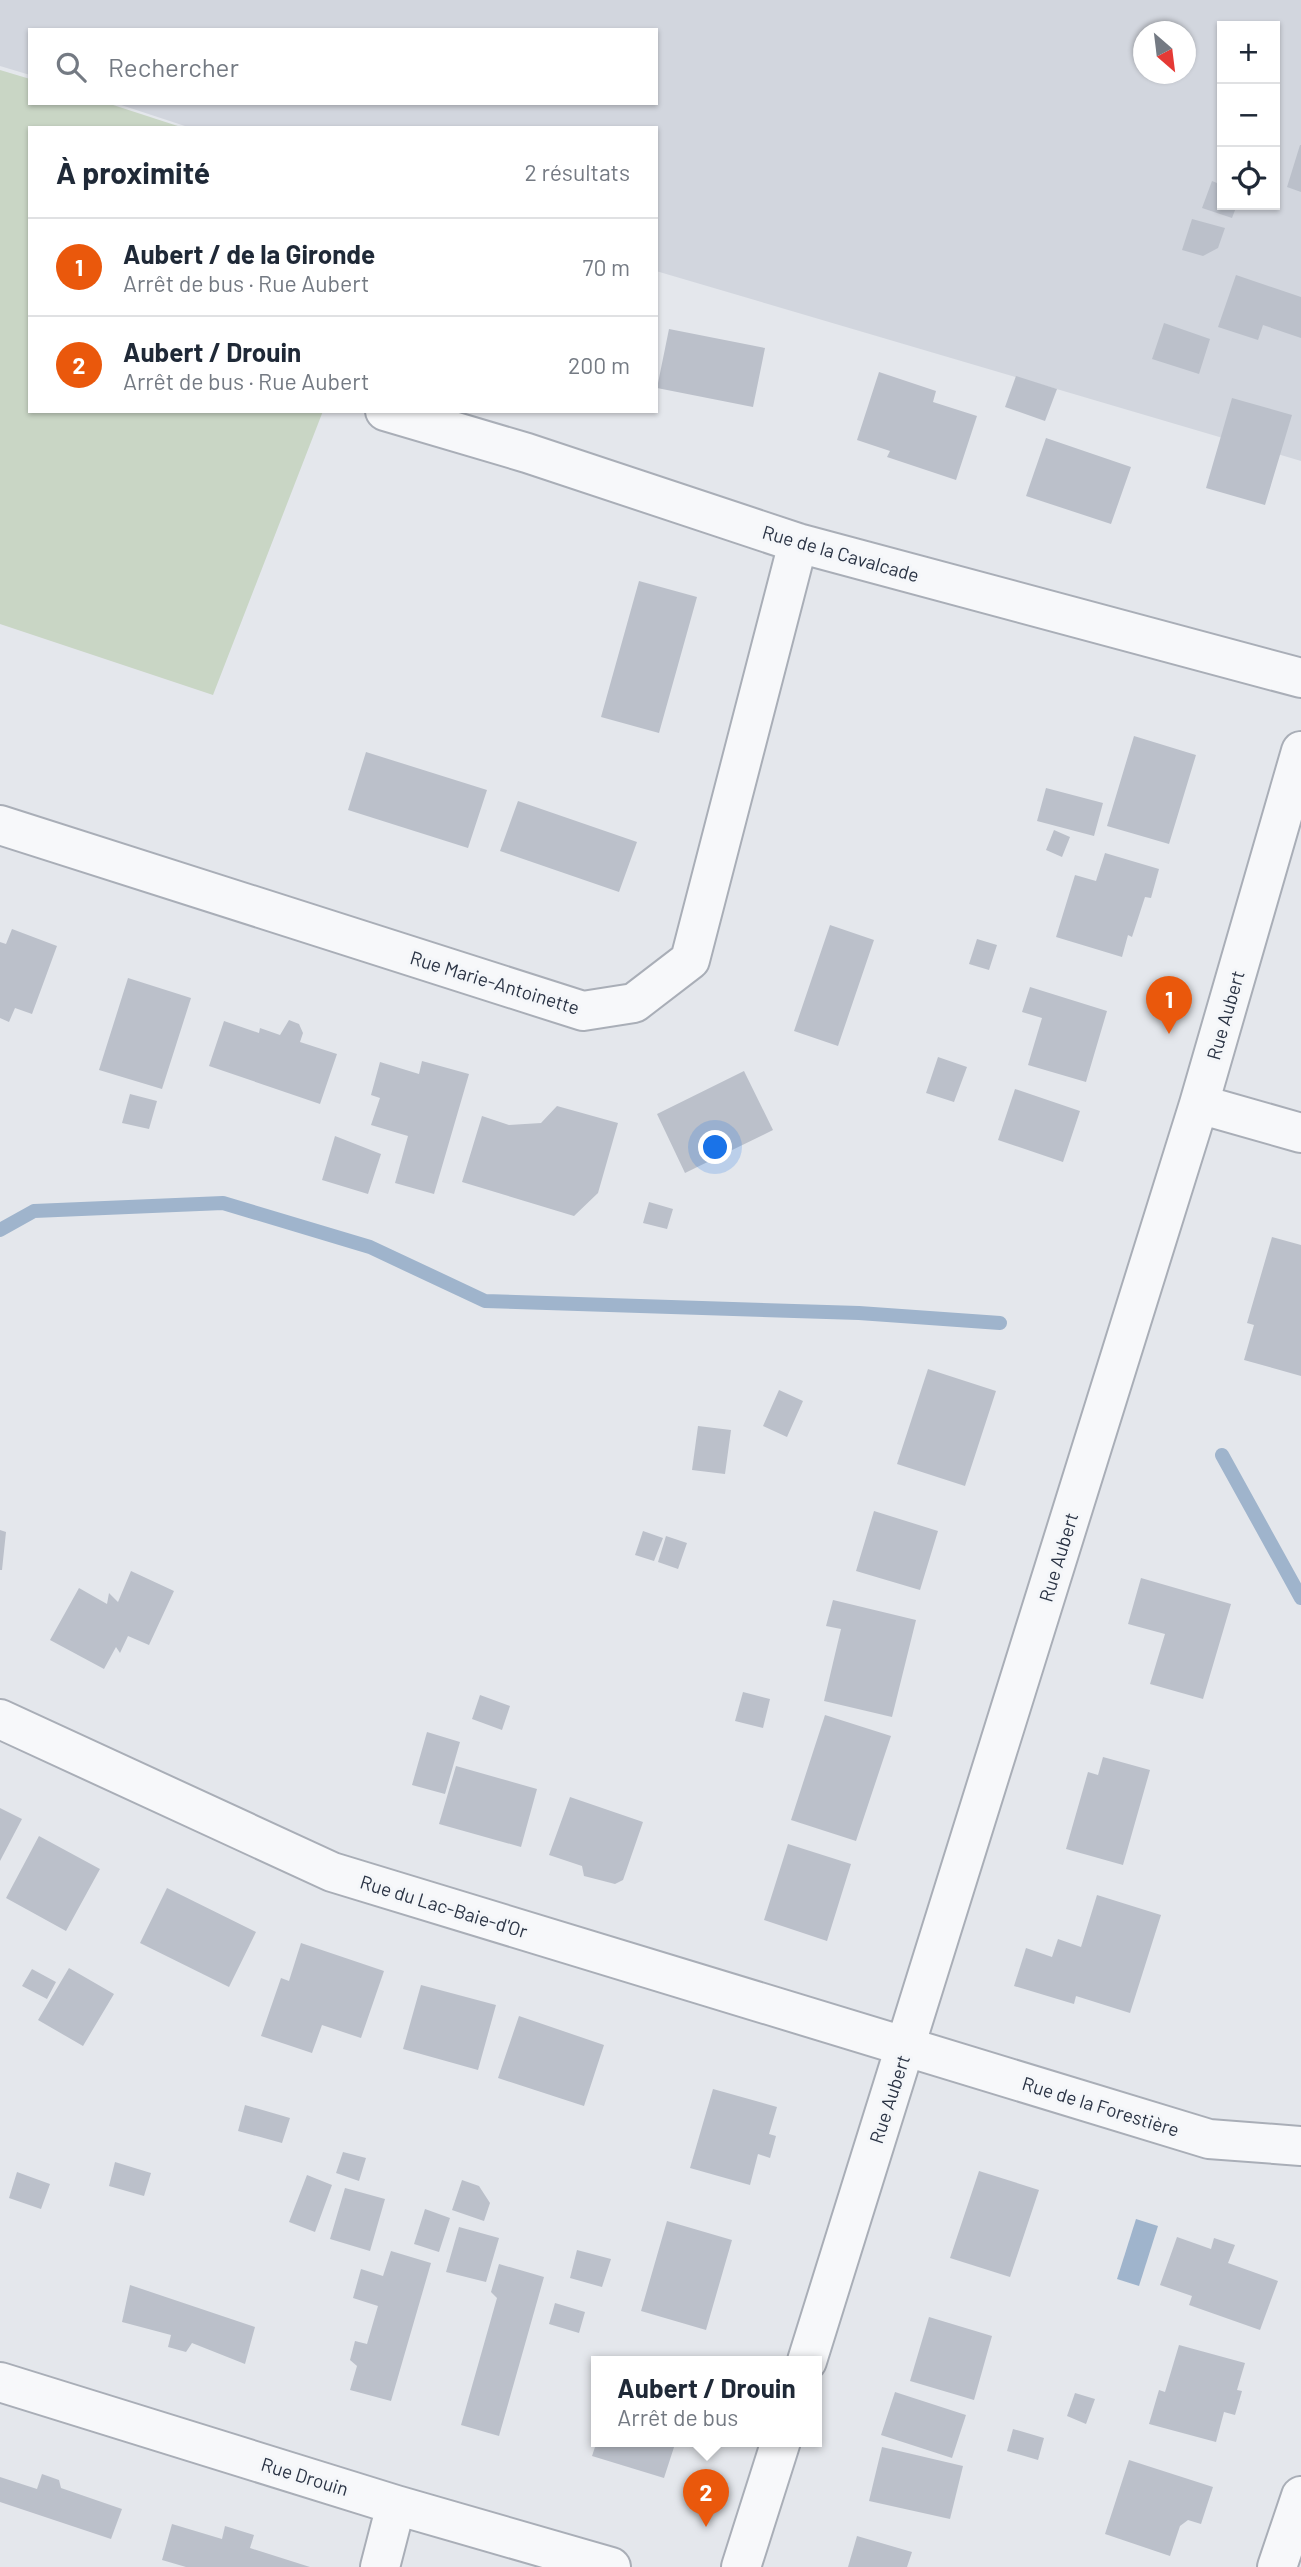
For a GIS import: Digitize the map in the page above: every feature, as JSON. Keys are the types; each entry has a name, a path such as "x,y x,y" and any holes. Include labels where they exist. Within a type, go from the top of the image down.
{"street":[{"name":"Rue de la Cavalcade","path":"392,413 527,453 797,542 1301,678"},
{"name":"Rue Marie-Antoinette","path":"0,825 583,1011 634,1003 690,960 797,542"},
{"name":"Rue Aubert","path":"809,2356 1199,1104 1301,751"},
{"path":"1199,1104 1301,1133"},
{"name":"Rue du Lac-Baie-d'Or","path":"0,1718 332,1872 906,2047"},
{"name":"Rue de la Forestière","path":"906,2047 1209,2139 1301,2146"},
{"name":"Rue Drouin","path":"0,2382 396,2505 611,2567"},
{"path":"741,2567 779,2447"},
{"path":"1277,2567 1301,2496"},
{"path":"380,2567 396,2505"}],"shaded area":[{"path":"0,0 1301,0 1301,461 658,272 658,126 185,126 121,105 658,105 658,28 28,28 28,74 0,66"}],"green space":[{"path":"0,70 28,78 28,105 113,105 178,126 28,126 28,413 322,413 213,695 0,624"}],"water":[{"path":"1136,2219 1158,2226 1139,2286 1117,2279"}],"building":[{"path":"1301,145 1301,192 1287,187"},
{"path":"1212,181 1217,183 1217,210 1235,210 1232,218 1202,208"},
{"path":"1192,219 1225,228 1218,248 1203,256 1182,250"},
{"path":"1236,275 1301,297 1301,338 1263,325 1258,340 1218,327"},
{"path":"1164,323 1210,339 1199,374 1152,359"},
{"path":"669,329 765,348 753,407 658,388"},
{"path":"879,372 936,391 933,402 977,416 956,480 887,457 890,451 857,440"},
{"path":"1016,376 1057,389 1045,421 1005,407"},
{"path":"1232,398 1292,415 1265,505 1206,488"},
{"path":"1046,438 1131,467 1111,524 1026,496"},
{"path":"639,581 697,597 659,733 601,717"},
{"path":"1134,736 1196,755 1169,844 1107,826"},
{"path":"366,752 487,790 468,848 348,810"},
{"path":"1046,788 1103,803 1094,836 1037,821"},
{"path":"518,801 637,842 619,892 500,851"},
{"path":"1054,830 1070,837 1062,857 1046,850"},
{"path":"1105,853 1159,869 1151,898 1145,897 1132,937 1128,935 1122,957 1056,937 1075,875 1096,881"},
{"path":"830,925 874,940 838,1046 794,1031"},
{"path":"12,929 57,946 32,1014 15,1008 9,1022 0,1018 0,942 6,944"},
{"path":"977,939 997,945 989,970 969,964"},
{"path":"128,978 191,998 162,1089 99,1070"},
{"path":"1030,987 1107,1011 1086,1082 1028,1065 1042,1018 1022,1012"},
{"path":"289,1020 299,1024 303,1033 300,1042 337,1054 320,1104 209,1066 224,1021 259,1033 260,1028 280,1035"},
{"path":"938,1057 967,1067 954,1102 926,1093"},
{"path":"422,1061 469,1074 434,1194 395,1183 408,1136 371,1125 380,1098 371,1095 380,1062 419,1074"},
{"path":"744,1071 773,1130 685,1173 657,1114"},
{"path":"1015,1089 1080,1111 1063,1162 998,1140"},
{"path":"130,1094 157,1101 149,1129 122,1123"},
{"path":"557,1106 618,1123 598,1193 574,1216 462,1182 482,1116 509,1125 541,1123"},
{"path":"335,1136 381,1154 368,1194 322,1180"},
{"path":"649,1202 673,1209 667,1229 643,1223"},
{"path":"1272,1237 1301,1245 1301,1376 1244,1360 1254,1325 1247,1323"},
{"path":"928,1369 996,1391 965,1486 897,1464"},
{"path":"779,1390 803,1401 787,1437 763,1426"},
{"path":"698,1426 731,1430 725,1474 692,1470"},
{"path":"874,1511 938,1531 920,1590 856,1571"},
{"path":"0,1530 6,1532 2,1570 0,1570"},
{"path":"643,1531 663,1538 654,1561 635,1555"},
{"path":"666,1536 687,1543 678,1569 658,1562"},
{"path":"131,1571 174,1591 149,1645 128,1636 120,1653 116,1647 104,1669 50,1640 79,1588 107,1604 109,1593 118,1602"},
{"path":"1141,1578 1231,1604 1203,1699 1150,1684 1165,1634 1128,1624"},
{"path":"833,1600 916,1620 892,1717 824,1701 841,1629 826,1626"},
{"path":"743,1692 770,1699 763,1728 735,1721"},
{"path":"480,1695 510,1706 502,1730 472,1719"},
{"path":"825,1715 891,1736 856,1841 791,1820"},
{"path":"427,1732 460,1742 445,1794 412,1785"},
{"path":"1103,1757 1150,1770 1123,1865 1066,1849 1088,1772 1098,1775"},
{"path":"456,1766 537,1789 521,1847 439,1824"},
{"path":"570,1797 643,1822 623,1880 615,1884 584,1876 582,1866 549,1855"},
{"path":"0,1808 22,1819 0,1861"},
{"path":"39,1836 100,1869 66,1931 6,1898"},
{"path":"788,1844 851,1864 827,1941 764,1920"},
{"path":"167,1888 256,1932 229,1987 140,1943"},
{"path":"1097,1895 1161,1915 1130,2013 1076,1996 1074,2004 1014,1986 1026,1948 1052,1957 1058,1939 1081,1947"},
{"path":"301,1943 384,1971 361,2038 322,2025 312,2053 261,2036 281,1978 289,1981"},
{"path":"69,1968 114,1994 83,2046 38,2020"},
{"path":"32,1969 56,1982 47,1999 22,1986"},
{"path":"421,1985 496,2005 478,2070 403,2049"},
{"path":"519,2016 604,2045 584,2106 498,2078"},
{"path":"713,2089 777,2107 769,2134 776,2136 770,2158 758,2154 750,2185 690,2168"},
{"path":"245,2105 290,2118 282,2143 238,2131"},
{"path":"343,2152 366,2158 359,2181 336,2173"},
{"path":"115,2162 151,2173 144,2196 109,2186"},
{"path":"979,2171 1039,2190 1010,2277 950,2258"},
{"path":"17,2172 50,2184 41,2209 9,2198"},
{"path":"307,2175 332,2185 315,2232 289,2222"},
{"path":"462,2180 479,2186 490,2203 484,2221 452,2210"},
{"path":"345,2188 385,2199 370,2251 330,2239"},
{"path":"425,2209 450,2218 439,2252 414,2244"},
{"path":"667,2221 732,2240 706,2330 641,2311"},
{"path":"459,2227 499,2238 486,2282 446,2272"},
{"path":"1177,2237 1211,2249 1214,2238 1235,2245 1228,2263 1278,2281 1260,2330 1189,2305 1192,2296 1160,2285"},
{"path":"577,2250 611,2259 602,2287 570,2278"},
{"path":"391,2251 431,2263 391,2401 350,2390 357,2366 350,2360 355,2341 367,2344 378,2306 353,2298 361,2269 383,2276"},
{"path":"499,2264 544,2277 499,2436 461,2425 497,2298 491,2292"},
{"path":"130,2285 255,2327 245,2364 192,2343 186,2352 168,2347 171,2335 122,2322"},
{"path":"555,2303 585,2312 579,2333 549,2324"},
{"path":"929,2317 992,2336 974,2400 910,2381"},
{"path":"1179,2345 1245,2363 1237,2390 1242,2391 1235,2415 1224,2412 1216,2442 1149,2424 1159,2390 1165,2392"},
{"path":"895,2392 966,2415 952,2458 881,2435"},
{"path":"1075,2393 1095,2399 1086,2424 1067,2416"},
{"path":"1013,2429 1044,2438 1038,2460 1007,2451"},
{"path":"595,2447 674,2447 664,2478 592,2456"},
{"path":"882,2447 963,2466 950,2519 869,2501"},
{"path":"1129,2460 1213,2487 1201,2524 1188,2520 1180,2526 1170,2556 1105,2534"},
{"path":"42,2474 59,2480 61,2488 122,2509 111,2539 0,2502 0,2477 37,2489"},
{"path":"172,2524 222,2539 225,2526 254,2535 250,2548 310,2567 186,2567 162,2560"},
{"path":"857,2536 912,2552 907,2567 848,2567"}],"waterway":[{"path":"0,1230 34,1211 223,1203 370,1247 485,1301 859,1313 1000,1323"},
{"path":"1222,1455 1301,1598"}],"place":[{"name":"Aubert / de la Gironde","path":"1169,1034"},
{"name":"Aubert / Drouin","path":"706,2527"}]}
